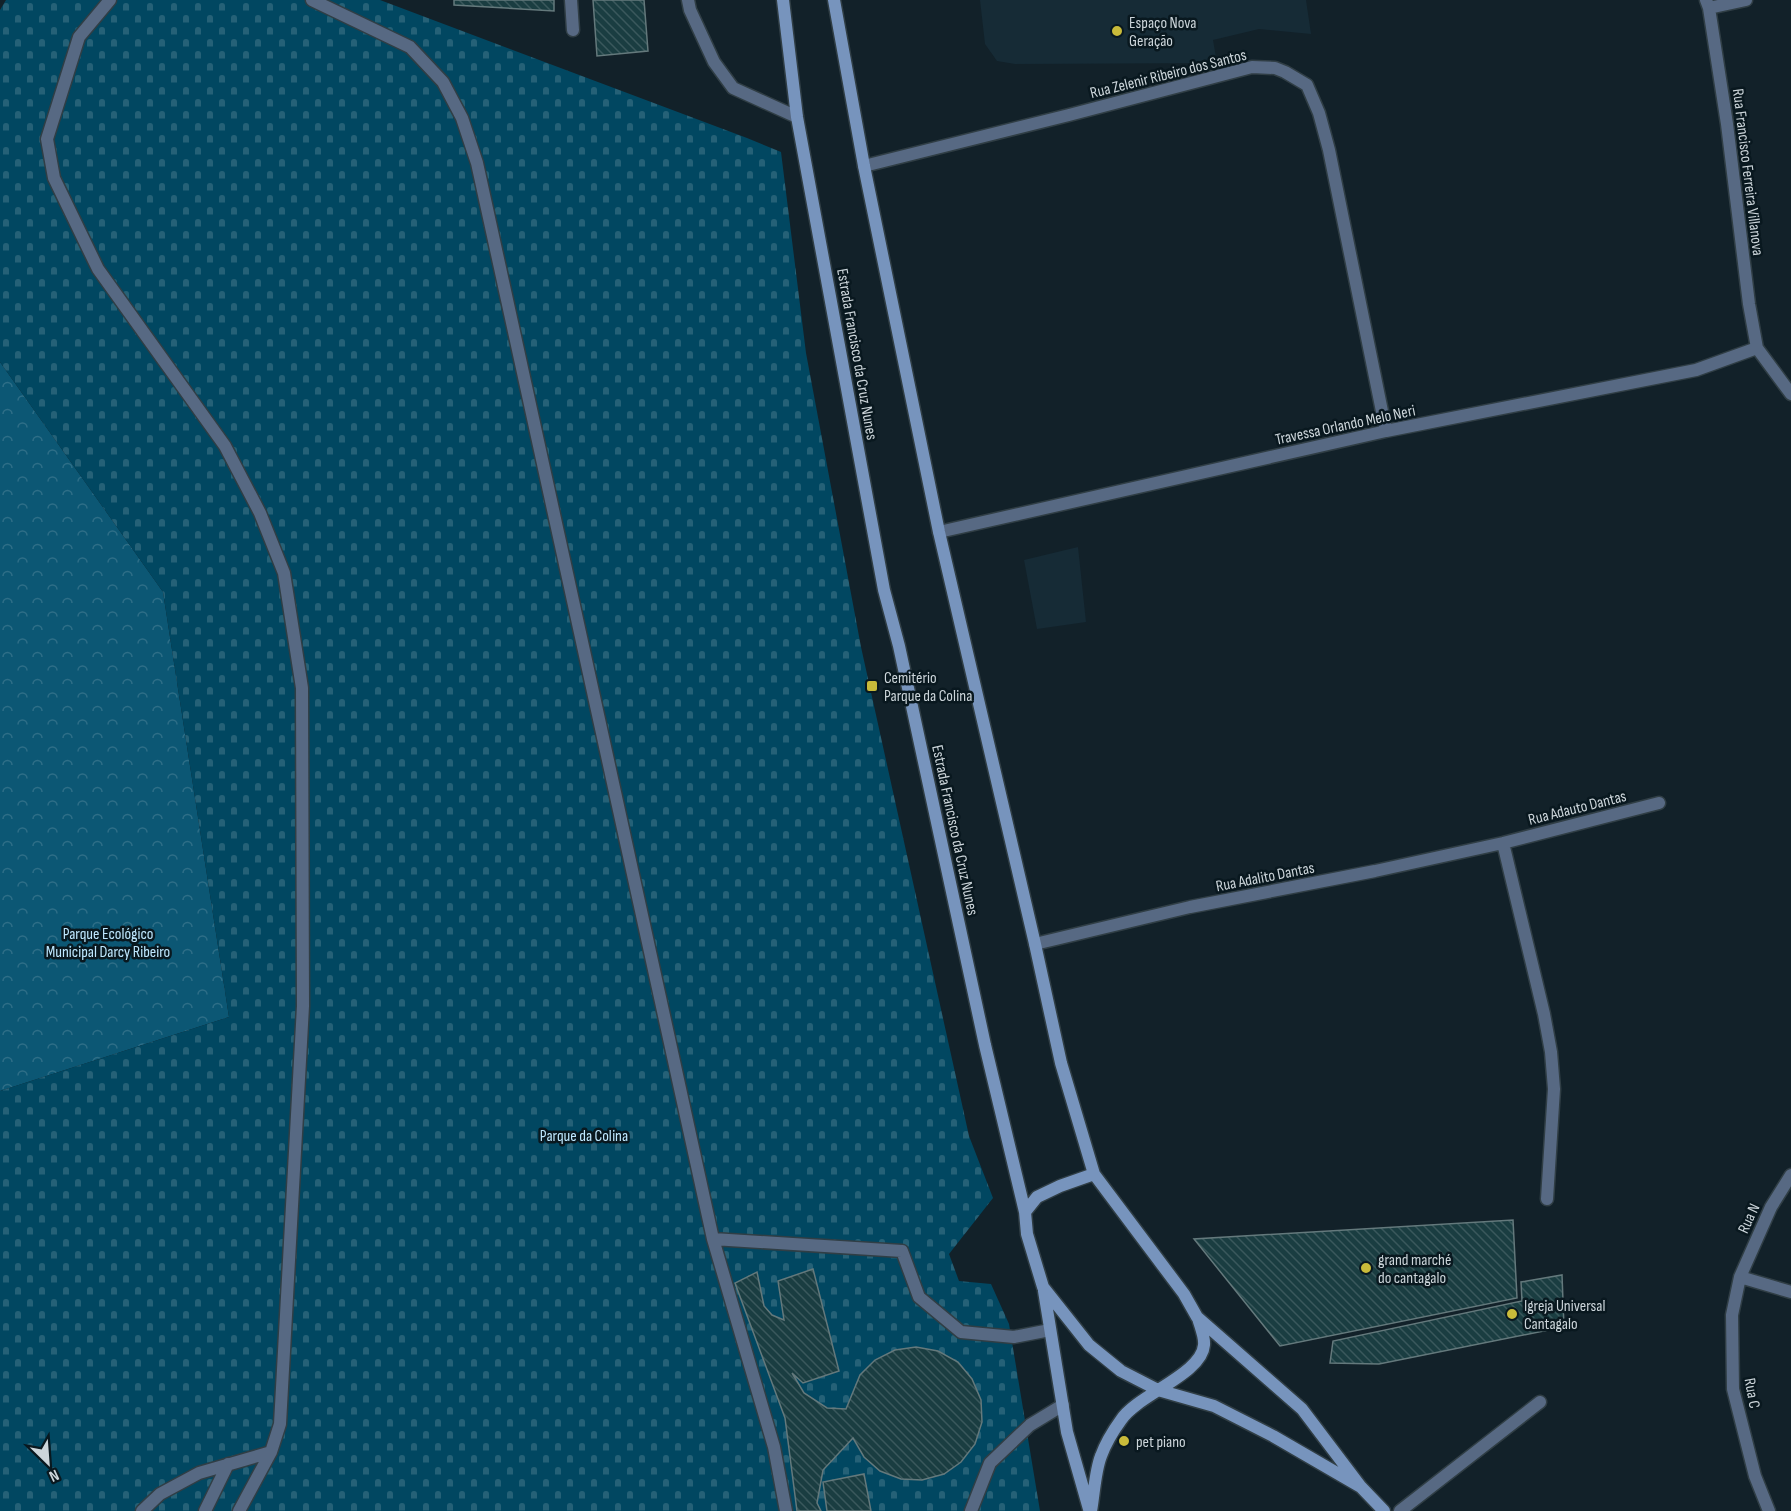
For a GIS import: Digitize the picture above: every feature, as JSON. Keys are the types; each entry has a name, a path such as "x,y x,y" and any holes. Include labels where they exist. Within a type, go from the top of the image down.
{"main road":[{"name":"Estrada Francisco da Cruz Nunes","path":"783,0 797,117 884,590 899,646 986,1046 1025,1212 1027,1234 1043,1287 1089,1345 1121,1371 1158,1390 1214,1406 1273,1436 1361,1487"},
{"name":"Estrada Francisco da Cruz Nunes","path":"834,0 864,166 939,532 1061,1063 1094,1174 1184,1294 1197,1317 1302,1409 1361,1487 1384,1511"},
{"path":"1025,1212 1037,1197 1094,1174"},
{"path":"1043,1287 1067,1432 1091,1511"},
{"path":"1091,1511 1100,1457 1121,1418 1183,1374 1202,1355 1205,1344 1197,1317"}],"street":[{"path":"110,0 79,37 47,139 54,178 98,269 225,446 260,513 284,573 302,688 303,1006 280,1424 271,1452 239,1511"},
{"path":"312,0 410,46 443,82 462,118 477,163 713,1239 774,1448 786,1511"},
{"path":"571,0 573,30"},
{"path":"688,0 690,10 714,62 733,88 797,117"},
{"path":"1708,4 1746,0"},
{"name":"Rua Francisco Ferreira Villanova","path":"1708,4 1727,124 1749,304 1757,348"},
{"name":"Rua Zelenir Ribeiro dos Santos","path":"864,166 1243,69 1275,68 1285,72 1306,86 1319,113 1329,150 1386,431"},
{"path":"1757,348 1791,394"},
{"name":"Travessa Orlando Melo Neri","path":"939,532 1386,431 1696,370 1757,348"},
{"name":"Rua Adauto Dantas","path":"1503,843 1659,803"},
{"path":"1503,843 1551,1052 1554,1089 1547,1199"},
{"name":"Rua Adalito Dantas","path":"1035,944 1190,907 1503,843"},
{"name":"Rua N","path":"1740,1277 1771,1207 1791,1175"},
{"path":"713,1239 902,1251 919,1297 961,1332 1014,1336 1050,1330"},
{"path":"1740,1277 1791,1292"},
{"name":"Rua C","path":"1740,1277 1732,1316 1733,1389 1755,1476 1769,1511"},
{"path":"1400,1511 1540,1402"},
{"path":"971,1511 990,1463 1030,1425 1063,1405"},
{"path":"142,1511 160,1494 199,1473 271,1452"},
{"path":"205,1511 228,1464"}],"shaded area":[{"name":"Espaço Nova Geração","path":"980,0 1306,0 1311,34 1259,29 1213,40 1217,63 1015,64 997,61 985,44"},
{"path":"1078,547 1086,622 1037,629 1024,560"}],"green space":[{"name":"Parque da Colina","path":"6,0 380,0 781,152 806,353 861,647 969,1136 993,1198 949,1254 959,1281 991,1284 1009,1324 1040,1511 0,1511 0,1091 229,1017 163,592 0,362 0,10"},
{"name":"Parque Ecológico Municipal Darcy Ribeiro","path":"0,362 163,592 229,1017 0,1091"}],"building":[{"path":"454,0 554,0 554,11 454,5"},
{"path":"593,0 644,0 648,51 597,56"},
{"name":"grand marché do cantagalo","path":"1513,1220 1517,1298 1280,1346 1194,1239"},
{"path":"813,1269 839,1371 803,1383 792,1373 804,1393 827,1408 846,1409 860,1375 875,1360 895,1350 916,1347 938,1351 958,1362 972,1379 981,1400 982,1422 975,1444 961,1462 944,1474 922,1480 901,1479 880,1471 864,1457 853,1438 823,1470 817,1503 821,1511 797,1511 785,1418 735,1283 757,1272 764,1306 772,1315 784,1320 778,1281"},
{"name":"Igreja Universal Cantagalo","path":"1562,1275 1564,1327 1379,1364 1330,1363 1333,1341 1522,1301 1521,1282"},
{"path":"864,1474 871,1511 827,1511 823,1482"}],"place":[{"name":"Espaço Nova Geração","path":"1117,31"},
{"name":"Cemitério Parque da Colina","path":"872,686"},
{"name":"grand marché do cantagalo","path":"1366,1268"},
{"name":"Igreja Universal Cantagalo","path":"1512,1314"},
{"name":"pet piano","path":"1124,1441"}]}
